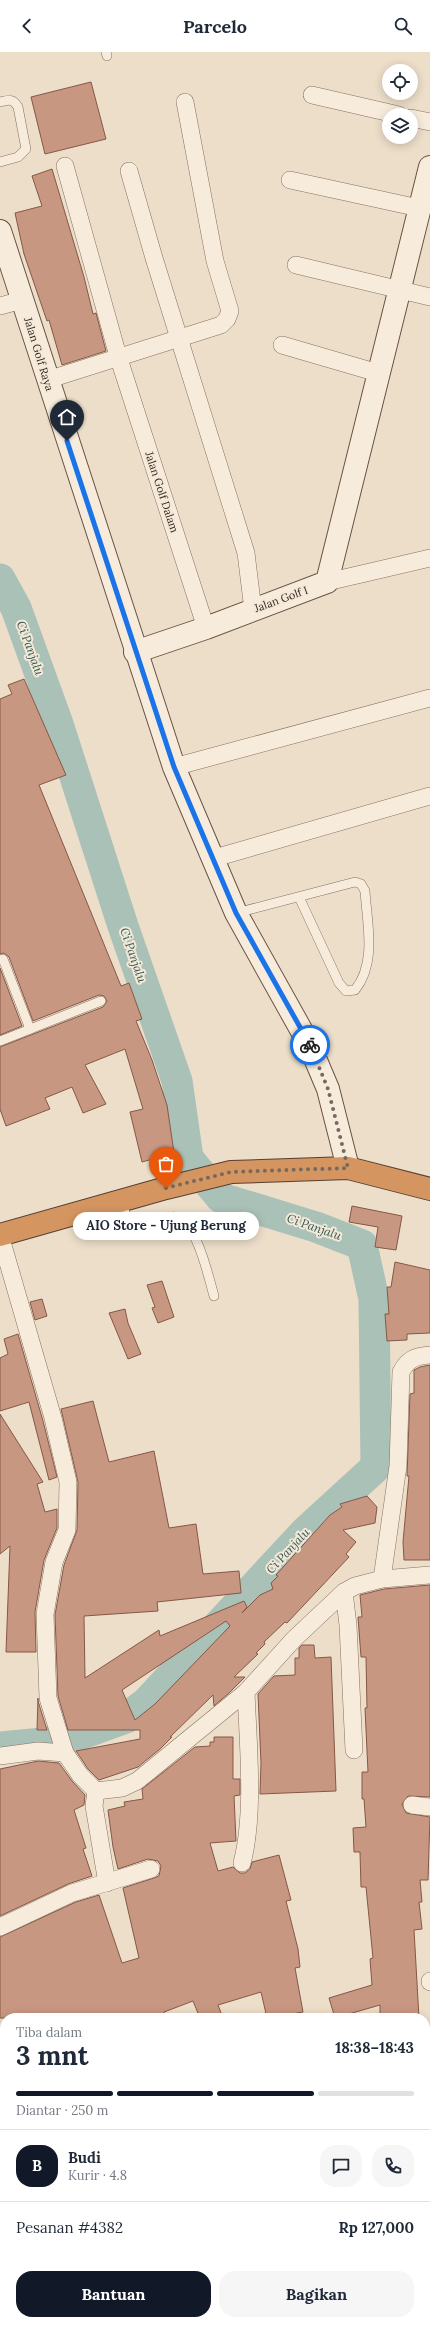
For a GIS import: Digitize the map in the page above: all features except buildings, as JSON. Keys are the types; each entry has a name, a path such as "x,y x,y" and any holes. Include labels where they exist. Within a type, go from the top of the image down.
{"highway":[{"path":"0,1235 120,1200 231,1172 348,1168 430,1189"}],"street":[{"path":"312,95 382,111"},
{"path":"47,380 118,356 180,339 221,325 227,319 230,311 215,260 185,102"},
{"path":"418,119 430,122"},
{"name":"Jalan Golf Dalam","path":"65,166 118,356 206,628"},
{"path":"327,582 430,167"},
{"path":"129,171 246,553 252,610"},
{"path":"290,180 419,208"},
{"name":"Jalan Golf Raya","path":"0,231 135,652 174,767 211,858 236,913 309,1044 328,1089 348,1168"},
{"path":"296,265 430,297"},
{"path":"0,306 22,300"},
{"path":"282,345 378,373"},
{"name":"Jalan Golf I","path":"135,652 206,628 327,582 430,558"},
{"path":"174,767 430,698"},
{"path":"211,858 430,796"},
{"path":"0,1235 53,1418 68,1482 66,1530 54,1562 45,1614 48,1698 64,1752 80,1775 96,1791"},
{"path":"382,1579 398,1466 401,1372 405,1364 414,1356 430,1354"},
{"path":"96,1791 122,1788 137,1781 246,1692 294,1638 344,1592 355,1586 382,1579 430,1575"},
{"path":"344,1592 348,1625 354,1750"},
{"path":"242,1863 248,1838 249,1756 246,1692"},
{"path":"0,1756 38,1751 64,1752"},
{"path":"96,1791 94,1806 107,1883"},
{"path":"412,1805 430,1807"},
{"path":"0,1927 72,1893 151,1869"}],"lane":[{"path":"0,102 11,100 15,102 18,107 26,149 18,157 0,162"},
{"path":"236,913 355,882 365,891 369,962 362,981 355,990 346,991 339,983 298,898"},
{"path":"3,959 30,1029"},
{"path":"0,1041 101,1001"},
{"path":"120,1200 129,1224 134,1226 176,1217 183,1220 192,1231 198,1243 214,1296"}],"waterway":[{"name":"Ci Panjalu","path":"0,579 16,608 58,724 123,926 177,1081 188,1158 221,1198 316,1227 362,1245 374,1299 376,1467 305,1532 146,1703 126,1718 63,1741 0,1747"}],"way so far":[{"path":"166,1188 231,1172 348,1168 328,1089 310,1045"}],"place":[{"name":"AIO Store - Ujung Berung","path":"166,1188"}],"route":[{"path":"67,441 174,767 211,858 236,913 310,1045"}]}
